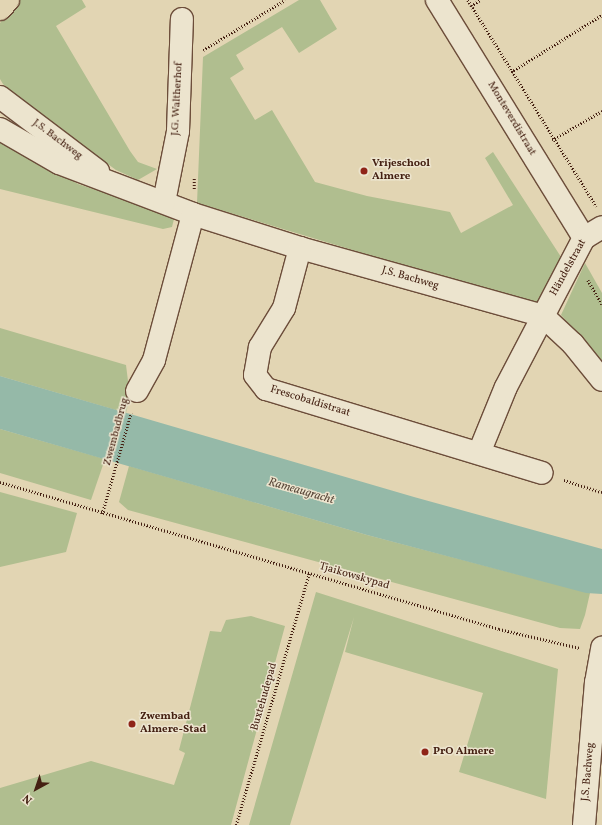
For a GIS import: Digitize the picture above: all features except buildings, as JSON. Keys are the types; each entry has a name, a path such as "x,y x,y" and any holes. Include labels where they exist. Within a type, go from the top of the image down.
{"main road":[{"path":"0,9 8,0"}],"street":[{"name":"Monteverdistraat","path":"437,0 531,152 595,225"},
{"name":"J.G. Waltherhof","path":"164,202 178,131 182,19"},
{"name":"J.S. Bachweg","path":"0,97 115,184"},
{"name":"J.S. Bachweg","path":"0,129 59,163 193,214 300,248 543,316 573,344 602,380"},
{"path":"137,391 154,360 193,214"},
{"name":"Händelstraat","path":"543,316 595,225"},
{"name":"Frescobaldistraat","path":"300,248 284,308 260,347 255,375 266,389 542,473"},
{"path":"479,453 506,387 543,316"},
{"name":"J.S. Bachweg","path":"584,825 595,771 596,683 602,651"}],"path":[{"path":"197,54 285,0"},
{"path":"468,0 554,139 595,225"},
{"path":"471,6 480,0"},
{"path":"490,85 602,15"},
{"path":"531,152 602,111"},
{"path":"193,214 194,174"},
{"name":"Zwembadbrug","path":"102,514 114,477 137,391"},
{"path":"542,473 602,492"},
{"name":"Tjaikowskypad","path":"0,482 102,514 500,628 602,651"},
{"name":"Buxtehudepad","path":"236,825 309,573"}],"shaded area":[{"path":"19,0 82,0 86,7 56,26 130,151 138,162 157,169 138,180 116,170 21,100 3,84 0,79 0,23"},
{"path":"299,0 320,0 337,29 299,53 282,27 236,55 244,69 230,78 255,120 272,110 315,182 367,196 450,212 461,233 513,205 485,158 493,152 563,260 541,307 197,203 203,57"},
{"path":"0,136 78,184 167,213 174,219 172,227 163,229 0,189"},
{"path":"585,263 602,293 602,361 561,315"},
{"path":"0,328 126,365 130,397 126,413 0,376"},
{"path":"0,429 105,459 91,500 0,473"},
{"path":"129,466 367,535 590,593 585,615 580,629 560,628 128,510 119,502"},
{"path":"0,492 77,513 66,552 0,567"},
{"path":"316,592 558,669 546,799 459,772 483,693 345,652 354,617 290,825 249,825"},
{"path":"251,616 285,626 231,825 0,825 0,788 91,761 174,785 185,753 179,750 210,631 221,632 226,620"}],"water":[{"name":"Rameaugracht","path":"0,376 414,497 602,549 602,594 586,593 367,535 0,429"}],"place":[{"name":"Vrijeschool Almere","path":"364,171"},
{"name":"Zwembad Almere-Stad","path":"132,724"},
{"name":"PrO Almere","path":"425,752"}]}
